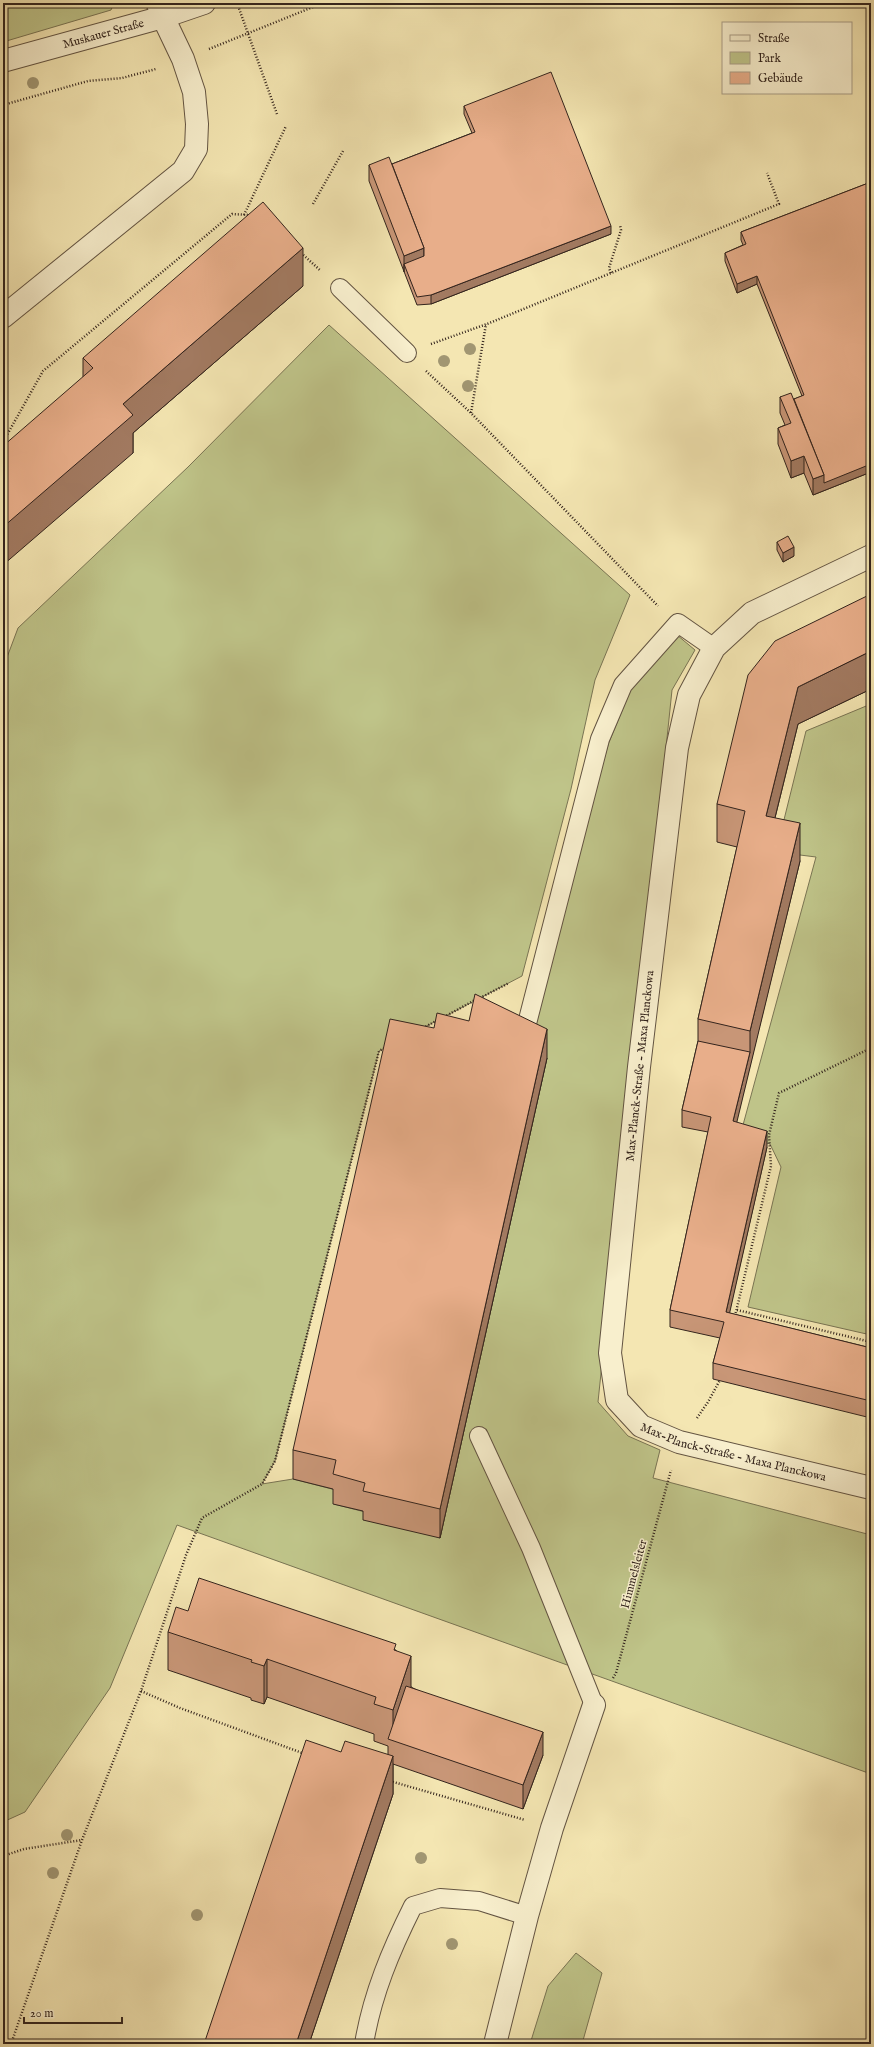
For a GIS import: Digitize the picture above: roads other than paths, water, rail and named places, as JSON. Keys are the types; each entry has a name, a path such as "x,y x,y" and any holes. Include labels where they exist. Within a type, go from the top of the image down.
{"street":[{"name":"Muskauer Straße","path":"3,61 159,10 204,3"},
{"path":"3,317 182,171 196,149 197,124 194,92 183,59 159,10"},
{"name":"Max-Planck-Straße - Maxa Planckowa","path":"871,556 752,613 714,648 689,694 676,748 639,1067 610,1353 617,1400 641,1426 679,1442 871,1488"},
{"path":"495,2044 527,1916 552,1828 594,1705"}],"lane":[{"path":"340,288 407,353"},
{"path":"522,1046 600,739 623,685 678,623 714,648"},
{"path":"479,1436 531,1548 594,1705"},
{"path":"364,2044 368,2023 390,1952 413,1906 440,1898 480,1901 527,1916"}]}
